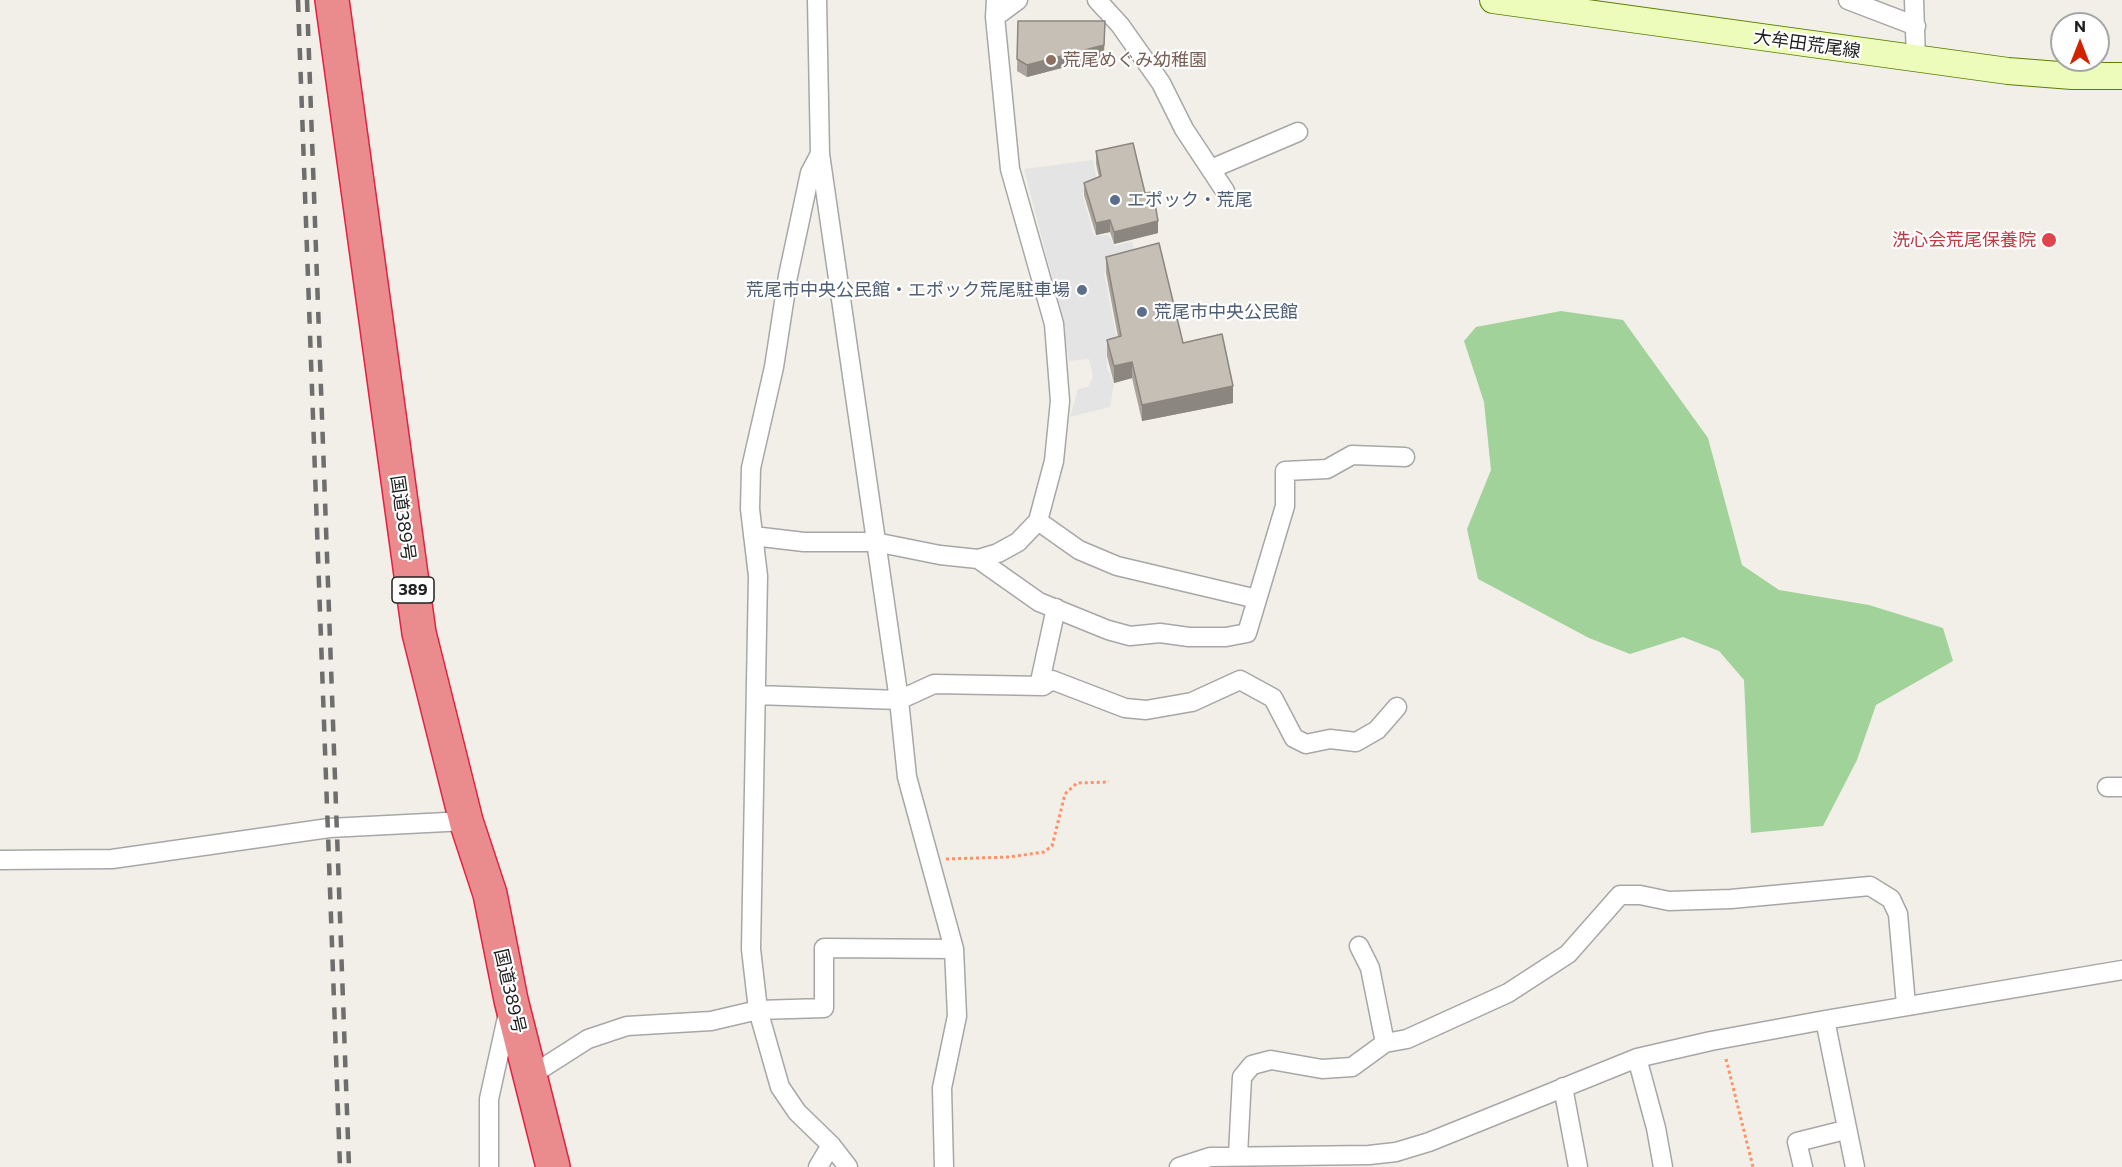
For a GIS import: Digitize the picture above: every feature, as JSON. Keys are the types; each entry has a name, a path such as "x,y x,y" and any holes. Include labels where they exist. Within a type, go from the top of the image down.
{"highway":[{"name":"国道389号","path":"332,0 419,633 466,821 490,894 511,1000 554,1167"}],"main road":[{"name":"大牟田荒尾線","path":"1493,0 1916,60 2072,76 2122,76"}],"street":[{"path":"817,0 820,154 899,700 907,777 954,949 957,1016 942,1088 944,1167"},
{"path":"753,536 804,542 875,542 940,555 978,559 998,553 1018,542 1038,521 1054,461 1060,401 1054,324 1010,169 995,9 1018,0"},
{"path":"1097,0 1120,26 1161,83 1184,129 1225,191"},
{"path":"1848,0 1916,26"},
{"path":"1914,0 1916,60"},
{"path":"1211,170 1298,132"},
{"path":"820,154 810,173 788,276 774,367 753,457 750,509 758,576 758,695 751,949 758,1010 780,1087 797,1112 831,1145 848,1167"},
{"path":"978,559 1039,602 1108,630 1130,636 1160,633 1189,637 1226,637 1247,633 1251,627 1285,506 1285,471 1327,469 1352,455 1405,457"},
{"path":"1038,521 1079,550 1117,566 1257,599"},
{"path":"1039,686 1056,608"},
{"path":"758,695 899,700 934,684 1039,686 1052,680 1125,708 1146,710 1192,702 1239,680 1274,698 1293,738 1306,744 1330,739 1356,742 1377,730 1397,707"},
{"path":"0,860 112,860 329,828 466,821"},
{"path":"1238,1155 1242,1077 1252,1065 1272,1060 1322,1069 1353,1067 1385,1042 1407,1039 1508,993 1568,954 1620,895 1640,895 1669,901 1731,899 1870,886 1891,899 1898,914 1906,1005"},
{"path":"1359,946 1370,968 1385,1042"},
{"path":"530,1076 588,1039 627,1026 711,1021 758,1010 824,1008 824,948 954,949"},
{"path":"1179,1167 1210,1157 1238,1155 1369,1155 1396,1152 1428,1142 1637,1058 1711,1041 1906,1005 2122,970"},
{"path":"489,1167 489,1099 511,1000"},
{"path":"1825,1020 1845,1130 1855,1167"},
{"path":"1637,1058 1656,1128 1663,1167"},
{"path":"1563,1087 1578,1167"},
{"path":"1803,1167 1797,1142 1845,1130"},
{"path":"818,1167 831,1145"}],"path":[{"path":"929,859 1009,857 1044,852 1052,846 1065,794 1077,783 1109,782"},
{"path":"1726,1059 1753,1167"}],"green space":[{"path":"1561,311 1623,320 1708,438 1742,565 1779,590 1869,605 1943,628 1953,661 1876,705 1857,760 1823,826 1751,833 1744,680 1719,651 1683,637 1630,654 1589,638 1478,579 1467,529 1491,470 1484,402 1464,341 1476,327"}],"shaded area":[{"name":"荒尾市中央公民館・エポック荒尾駐車場","path":"1093,160 1098,187 1082,193 1094,236 1109,235 1115,246 1132,241 1138,263 1104,273 1119,350 1106,354 1107,368 1114,383 1110,407 1070,417 1078,389 1088,387 1093,377 1092,371 1089,359 1069,361 1060,308 1024,169"}],"building":[{"name":"荒尾めぐみ幼稚園","path":"1018,21 1105,21 1104,45 1027,65 1017,59"},
{"name":"エポック・荒尾","path":"1133,143 1145,193 1153,192 1158,221 1114,232 1110,220 1096,223 1084,183 1101,176 1096,151"},
{"name":"荒尾市中央公民館","path":"1159,243 1183,343 1222,334 1233,386 1142,405 1132,362 1114,366 1107,340 1121,336 1106,257"}],"railway":[{"path":"298,0 340,1167"},
{"path":"307,0 349,1167"}],"place":[{"name":"荒尾めぐみ幼稚園","path":"1051,60"},
{"name":"エポック・荒尾","path":"1115,200"},
{"name":"洗心会荒尾保養院","path":"2049,240"},
{"name":"荒尾市中央公民館・エポック荒尾駐車場","path":"1082,290"},
{"name":"荒尾市中央公民館","path":"1142,312"}]}
